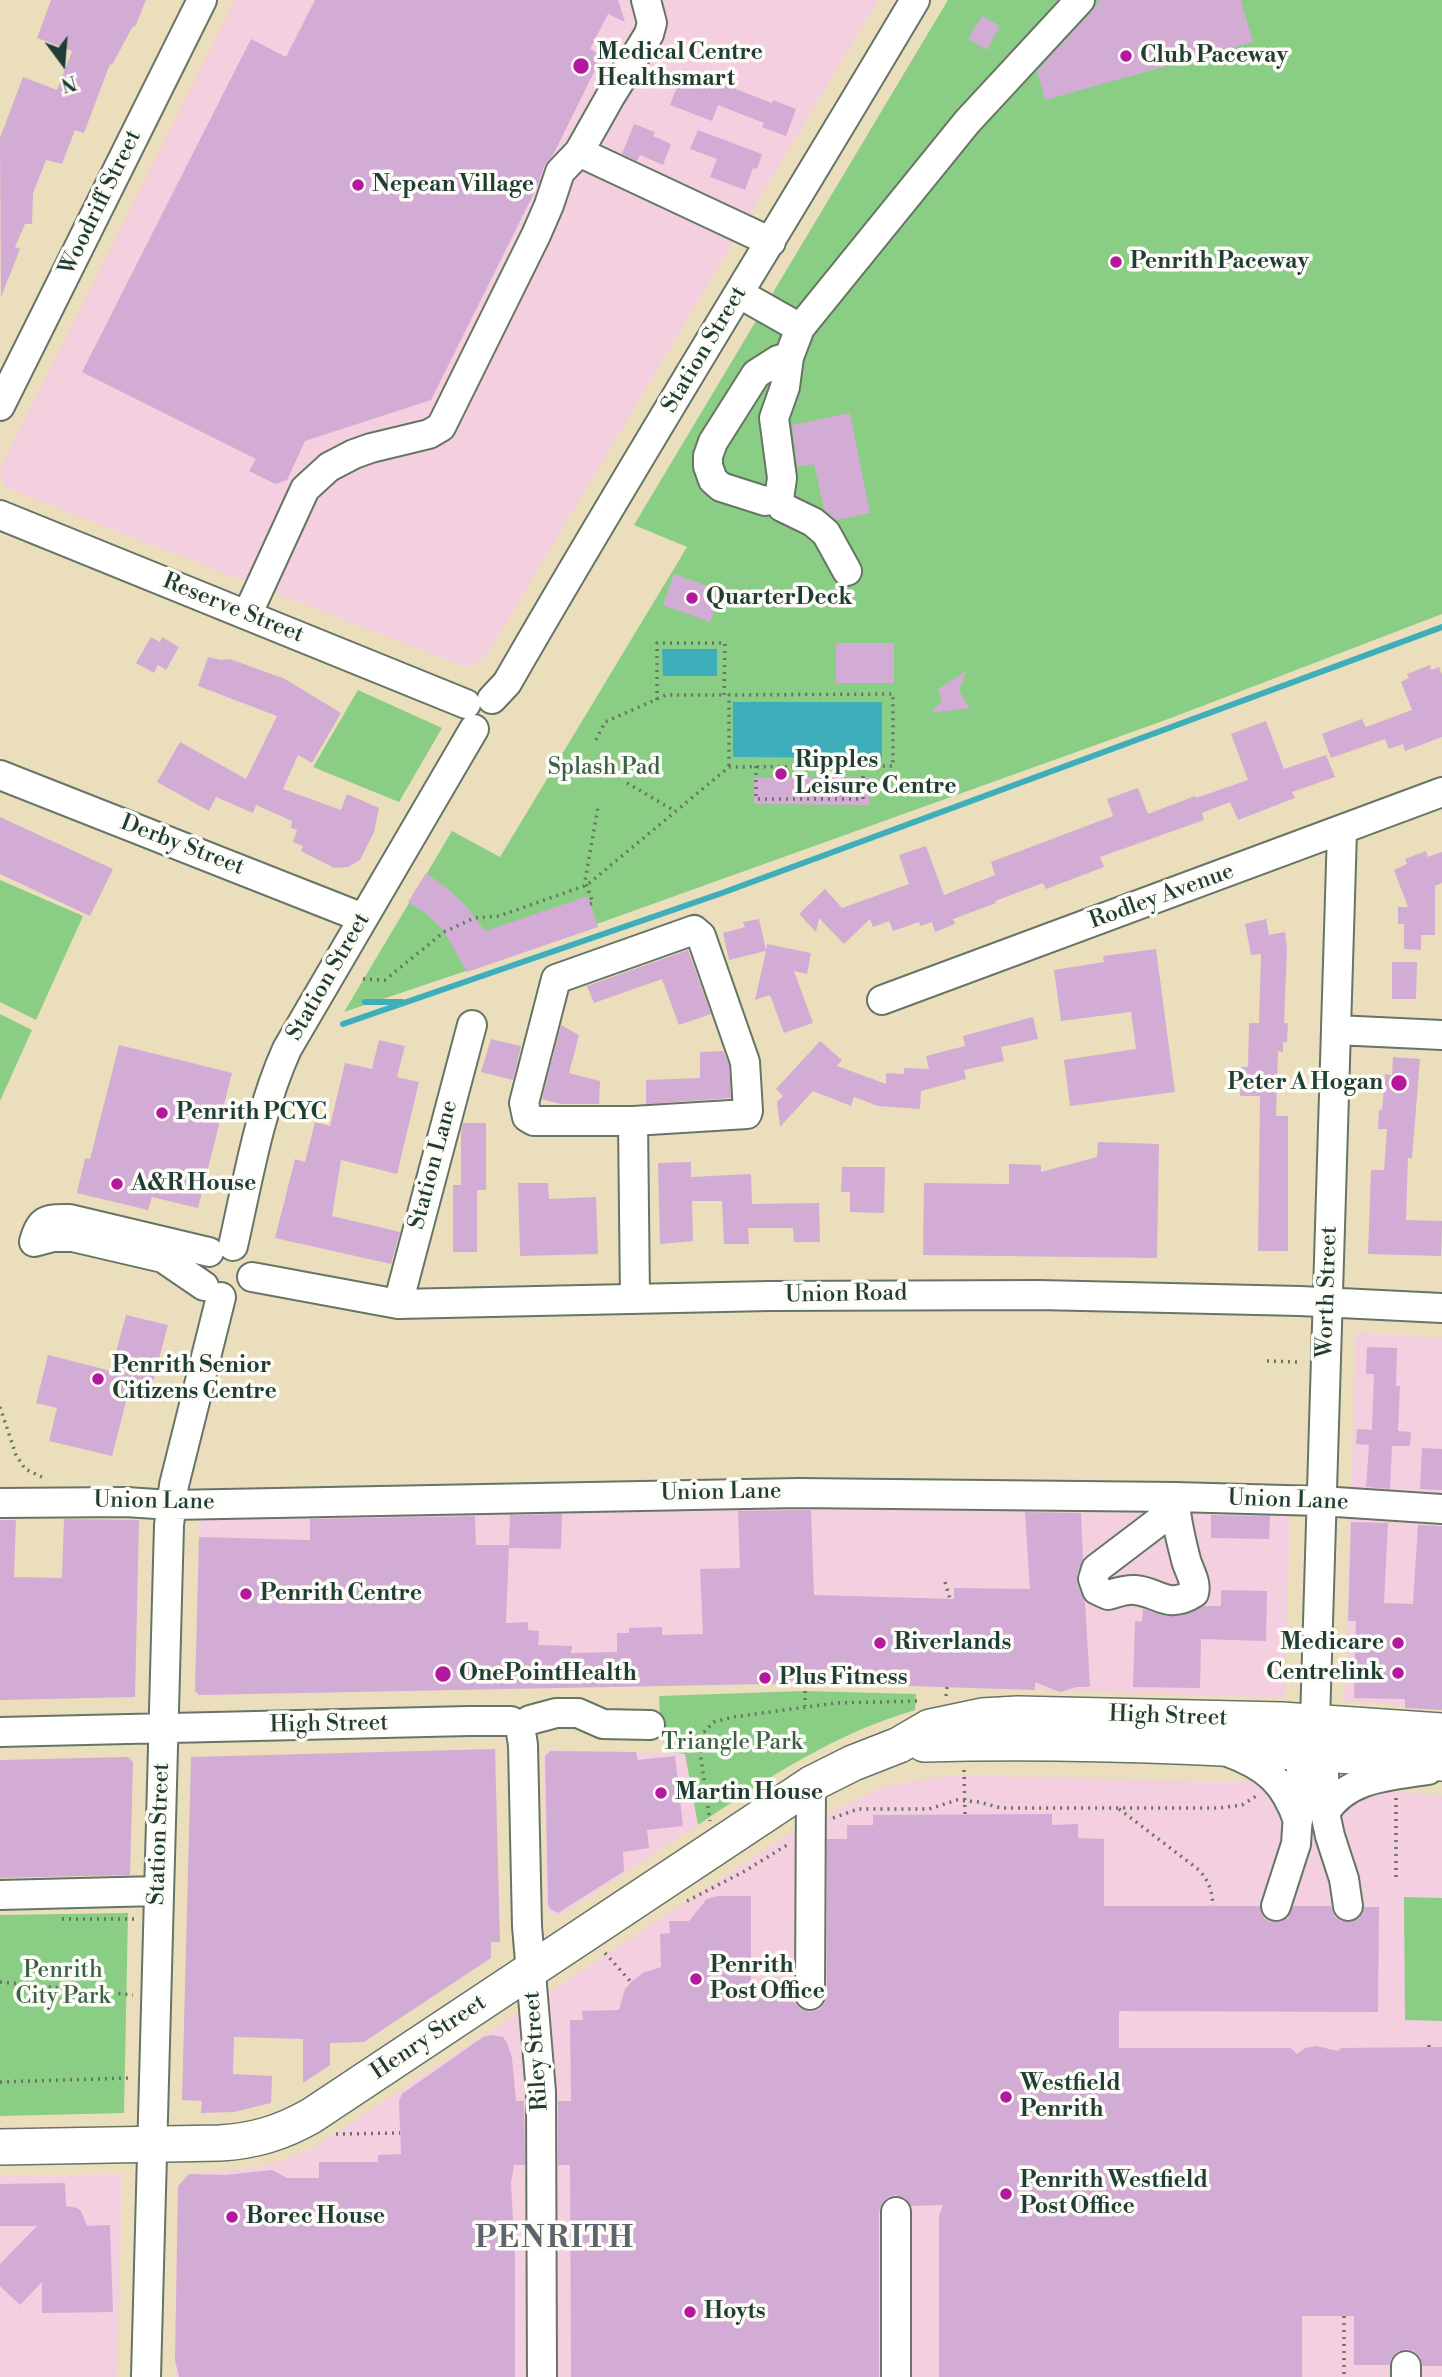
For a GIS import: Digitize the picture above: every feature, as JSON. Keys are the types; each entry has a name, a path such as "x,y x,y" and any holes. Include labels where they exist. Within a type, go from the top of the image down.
{"main road":[{"name":"High Street","path":"811,1784 853,1763 899,1745 930,1727 982,1716 1018,1714 1137,1715 1314,1738 1442,1765"},
{"name":"High Street","path":"899,1745 1017,1743 1220,1749 1314,1738 1442,1731"},
{"name":"Henry Street","path":"0,2147 246,2141 281,2132 311,2116 811,1784"}],"street":[{"name":"Woodriff Street","path":"0,406 202,0"},
{"path":"247,615 305,489 329,467 354,454 429,434 441,427 536,235 559,172 579,152 649,34 652,23 646,0"},
{"name":"Station Street","path":"221,1249 274,1077 287,1049 478,710 507,683 591,537 915,0"},
{"path":"847,571 826,533 813,522 782,506 779,499 782,478 774,418 785,387 789,357 800,328 967,121 1080,0"},
{"path":"579,152 771,242"},
{"path":"740,294 800,328"},
{"path":"779,499 765,501 722,487 713,480 708,456 713,442 756,374 768,365 789,357"},
{"name":"Reserve Street","path":"0,515 478,710"},
{"name":"Derby Street","path":"0,775 363,918"},
{"name":"Rodley Avenue","path":"882,1000 1442,792"},
{"name":"Worth Street","path":"1342,831 1314,1738 1324,1772 1325,1813 1329,1836 1344,1879 1348,1906"},
{"path":"697,930 745,1062 748,1111 743,1116 633,1121 534,1121 526,1114 524,1103 553,985 556,979 562,976 697,930"},
{"name":"Station Lane","path":"398,1304 472,1025"},
{"path":"1336,1030 1442,1035"},
{"path":"633,1121 635,1299"},
{"path":"49,1219 70,1219 221,1249 241,1249 251,1261 252,1277 244,1291 229,1298 212,1292 163,1258 73,1237 53,1237 34,1242 38,1227 49,1219"},
{"path":"212,1292 200,1272 201,1264 221,1249"},
{"name":"Union Road","path":"252,1277 398,1304 890,1294 1039,1294 1442,1308"},
{"name":"Station Street","path":"146,2377 171,1505 212,1292"},
{"name":"Union Lane","path":"0,1503 66,1501 171,1505 776,1493 1175,1503 1321,1501 1442,1509"},
{"name":"High Street","path":"0,1732 483,1721 511,1721 520,1726 530,1720 556,1713 578,1713 603,1724 623,1727 650,1726"},
{"name":"Riley Street","path":"520,1726 523,1745 527,1926 541,2092 542,2377"},
{"name":"Worth Street","path":"1276,1906 1296,1844 1301,1770 1314,1738"},
{"path":"1220,1749 1250,1760 1275,1778 1292,1803 1299,1823"},
{"path":"1325,1813 1333,1800 1344,1790 1359,1784 1442,1765"},
{"path":"810,1995 811,1784"},
{"path":"0,1895 158,1891"},
{"path":"896,2212 896,2377"}],"path":[{"path":"657,700 657,643 725,643 729,766"},
{"path":"363,979 385,979 444,932 474,918 499,916 587,885 729,766 893,766 893,694 666,695 606,722 596,740"},
{"path":"756,766 756,799 863,799 863,766"},
{"path":"627,783 675,811"},
{"path":"590,904 593,902 585,881 598,807"},
{"path":"1267,1361 1298,1362"},
{"path":"0,1407 16,1455 25,1469 60,1487 66,1492 66,1501"},
{"path":"945,1582 950,1599"},
{"path":"805,1684 805,1706"},
{"path":"946,1699 947,1687"},
{"path":"710,1821 700,1752 701,1735 714,1722 805,1706 924,1700"},
{"path":"686,1748 695,1748 700,1752"},
{"path":"964,1768 965,1815"},
{"path":"684,1903 745,1871 842,1813 858,1809 929,1809 951,1801 964,1800 1001,1808 1235,1807 1248,1802 1262,1791"},
{"path":"1396,1798 1396,1881"},
{"path":"1117,1808 1199,1870 1213,1893 1213,1906"},
{"path":"54,1919 135,1919"},
{"path":"605,1953 631,1982"},
{"path":"0,1982 133,1995"},
{"path":"1429,2040 1429,2048"},
{"path":"0,2081 130,2078"},
{"path":"330,2134 400,2133"},
{"path":"1344,2316 1345,2377"}],"shaded area":[{"path":"235,0 878,0 483,661 465,667 4,487 0,469"},
{"path":"1356,1332 1442,1338 1442,1709 1344,1701"},
{"path":"738,1506 1290,1511 1285,1698 817,1683 199,1695 195,1691 200,1512"},
{"path":"551,1750 685,1754 698,1825 555,1916 548,1912 546,1905 544,1755"},
{"path":"957,1775 1314,1784 1442,1796 1442,2377 175,2377 178,2186 189,2174 256,2168 285,2160 314,2147 801,1826 881,1788"},
{"path":"122,2174 117,2377 0,2377 0,2176"}],"green space":[{"name":"Penrith Paceway","path":"948,0 1442,0 1442,614 1171,718 463,972 344,1012 452,831 500,857 687,547 634,525"},
{"path":"358,690 442,728 399,802 313,767"},
{"path":"0,880 83,916 36,1020 0,1002"},
{"path":"0,1014 32,1030 0,1101"},
{"name":"Triangle Park","path":"805,1691 916,1694 915,1710 828,1745 776,1774 698,1825 685,1754 668,1752 661,1735 659,1696"},
{"path":"1404,1897 1442,1898 1442,2021 1405,2020"},
{"name":"Penrith City Park","path":"128,1913 124,2113 0,2116 0,1915"}],"water":[{"path":"662,649 717,649 717,676 663,676"},
{"path":"733,702 882,702 882,758 733,757"}],"building":[{"path":"51,0 146,0 135,27 133,26 112,65 110,64 84,133 75,130 62,164 46,160 33,193 32,224 25,224 15,247 20,249 1,297 0,138 23,77 57,90 72,51 37,38"},
{"name":"Nepean Village","path":"315,0 618,0 625,22 608,14 590,49 602,56 553,155 544,166 538,185 431,400 305,441 287,480 275,484 249,471 256,459 82,372 251,39 286,57"},
{"name":"Club Paceway","path":"1100,0 1241,0 1253,42 1045,100 1037,71"},
{"path":"982,16 1000,26 987,50 968,39"},
{"path":"684,69 772,103 773,100 796,109 786,136 762,127 764,123 718,105 712,121 670,105"},
{"path":"634,124 655,132 653,136 671,144 663,165 640,155 637,161 622,154"},
{"path":"698,130 762,154 757,169 753,168 745,190 710,177 717,159 690,149"},
{"path":"850,413 870,513 837,520 824,509 814,464 797,467 792,425"},
{"name":"QuarterDeck","path":"674,574 721,591 710,622 663,605"},
{"path":"151,637 160,642 162,637 179,647 166,670 158,665 154,673 136,663"},
{"path":"836,643 894,643 894,683 836,683"},
{"path":"208,657 230,659 285,679 341,713 312,763 298,755 283,789 341,810 347,794 379,808 374,832 360,860 348,867 334,868 301,851 303,846 293,842 297,830 291,828 292,821 256,805 253,813 216,797 209,811 157,782 180,742 246,779 277,716 198,686"},
{"path":"1430,665 1431,670 1439,667 1442,675 1442,737 1405,751 1403,744 1389,749 1385,739 1331,758 1322,734 1362,719 1366,727 1412,710 1401,682 1409,678 1407,674"},
{"path":"966,671 959,691 970,708 931,713 942,700 938,689"},
{"path":"1266,721 1284,769 1326,755 1335,777 1292,792 1295,798 1238,820 1230,802 1202,813 1204,820 1100,857 1104,867 1046,889 1043,883 995,901 996,903 953,919 955,924 935,932 932,922 920,926 919,922 893,931 889,921 873,927 870,919 844,944 819,918 816,932 799,914 825,889 842,908 909,884 899,855 926,846 944,895 995,875 991,862 1113,816 1107,799 1138,788 1148,814 1248,780 1231,734"},
{"path":"754,778 869,778 869,805 754,804"},
{"path":"0,817 113,869 90,916 0,874"},
{"path":"1426,851 1428,857 1442,852 1442,883 1435,886 1435,935 1421,935 1421,950 1404,949 1404,924 1398,924 1398,907 1408,907 1394,870 1407,864 1405,859"},
{"path":"426,873 466,906 485,931 588,896 598,927 467,972 443,930 424,912 408,902"},
{"path":"759,919 766,950 767,944 811,953 807,974 794,971 813,1023 784,1033 770,995 755,1000 766,951 729,960 723,933 745,927 743,922"},
{"path":"1266,919 1269,935 1285,932 1287,949 1284,1023 1288,1023 1287,1042 1283,1042 1283,1052 1278,1051 1276,1116 1288,1116 1288,1251 1258,1251 1260,1096 1240,1096 1241,1067 1248,1067 1249,1023 1259,1023 1261,954 1251,955 1245,924"},
{"path":"1156,949 1175,1092 1070,1106 1064,1060 1136,1049 1131,1012 1061,1021 1054,970 1104,962 1103,956"},
{"path":"688,950 711,1014 679,1025 662,979 594,1003 587,986"},
{"path":"1392,962 1417,962 1416,999 1392,999"},
{"path":"1033,1017 1038,1039 1001,1047 1004,1061 964,1070 966,1079 921,1091 920,1109 878,1106 854,1097 851,1106 813,1091 780,1127 777,1102 783,1096 776,1089 820,1041 842,1060 837,1066 886,1084 886,1073 904,1074 904,1068 929,1069 926,1056 965,1046 963,1036"},
{"path":"561,1025 579,1035 569,1073 600,1081 599,1104 560,1104 542,1099"},
{"path":"491,1039 521,1046 513,1080 481,1072"},
{"path":"379,1040 405,1046 397,1077 419,1082 397,1174 341,1160 332,1216 400,1232 391,1264 275,1238 295,1159 305,1162 315,1122 330,1126 345,1063 372,1069"},
{"name":"Penrith PCYC","path":"119,1045 232,1073 198,1208 152,1197 148,1210 77,1193 85,1158 90,1159"},
{"path":"723,1051 729,1065 731,1098 646,1104 646,1080 700,1078 700,1052"},
{"path":"1393,1057 1420,1059 1412,1158 1408,1158 1406,1220 1442,1221 1441,1256 1368,1254 1371,1170 1384,1170 1387,1129 1378,1129 1379,1110 1382,1110 1385,1074 1392,1075"},
{"path":"463,1123 486,1123 486,1190 477,1190 477,1252 453,1252 453,1185 461,1185"},
{"path":"1098,1142 1159,1144 1157,1258 923,1255 924,1183 1009,1184 1009,1164 1041,1165 1041,1172 1097,1157"},
{"path":"691,1162 691,1177 751,1174 752,1204 819,1203 820,1242 794,1242 793,1228 748,1228 749,1244 724,1244 722,1201 692,1201 693,1241 660,1244 658,1163"},
{"path":"842,1167 885,1167 884,1213 850,1212 850,1192 841,1192"},
{"path":"518,1183 548,1183 549,1199 596,1197 598,1254 520,1256"},
{"name":"Penrith Senior Citizens Centre","path":"126,1315 168,1325 151,1389 144,1387 142,1397 128,1394 112,1456 49,1441 57,1408 36,1403 48,1355 111,1371"},
{"path":"1367,1347 1397,1348 1396,1386 1400,1386 1398,1431 1411,1432 1410,1446 1392,1446 1390,1489 1366,1487 1369,1445 1356,1444 1357,1429 1372,1430 1374,1374 1366,1374"},
{"path":"1422,1448 1442,1449 1442,1490 1420,1489"},
{"path":"811,1510 814,1595 954,1599 954,1588 1030,1589 1025,1512 1081,1513 1083,1559 1077,1574 1077,1584 1085,1602 1090,1687 1077,1687 1060,1692 1035,1682 1035,1690 817,1683 199,1695 195,1691 199,1537 310,1540 310,1519 475,1516 476,1545 509,1545 506,1623 528,1622 528,1630 539,1631 538,1645 572,1646 571,1653 617,1652 617,1633 629,1633 629,1628 662,1627 662,1635 703,1634 700,1569 740,1568 738,1511"},
{"path":"562,1514 561,1549 509,1548 510,1515"},
{"path":"1211,1515 1270,1516 1269,1539 1211,1538"},
{"path":"64,1519 139,1520 135,1697 0,1700 0,1520 16,1520 14,1577 62,1578"},
{"path":"1351,1522 1388,1523 1384,1603 1413,1604 1418,1525 1442,1526 1442,1710 1405,1708 1405,1699 1354,1698 1356,1621 1348,1621"},
{"path":"1221,1590 1267,1591 1266,1641 1201,1639 1200,1688 1133,1687 1135,1621 1142,1622 1143,1609 1166,1616 1181,1616 1204,1606 1221,1606"},
{"path":"495,1749 500,1942 491,1942 491,1958 364,2042 330,2043 330,2065 303,2083 303,2039 234,2037 233,2074 272,2076 271,2103 234,2112 201,2113 202,2101 182,2100 191,1757"},
{"path":"551,1751 636,1752 638,1760 675,1756 683,1826 647,1830 649,1848 623,1852 624,1871 558,1913 550,1909 548,1904 545,1756"},
{"path":"128,1757 133,1762 130,1875 0,1878 0,1760"},
{"name":"Westfield Penrith","path":"1052,1814 1052,1825 1078,1824 1078,1838 1104,1839 1104,1906 1260,1906 1264,1918 1270,1922 1288,1918 1293,1906 1331,1906 1335,1917 1350,1922 1359,1919 1364,1907 1379,1907 1378,2012 1119,2011 1119,2048 1291,2048 1297,2054 1305,2048 1316,2046 1338,2051 1341,2048 1442,2047 1442,2366 1423,2366 1420,2357 1407,2349 1397,2352 1389,2365 1354,2365 1354,2316 1302,2316 1302,2377 939,2377 939,2216 943,2205 911,2206 905,2198 895,2195 882,2203 879,2212 879,2377 571,2377 570,2165 558,2165 558,2101 571,2101 570,2020 583,2020 582,2011 619,2010 625,1989 631,1982 643,1973 661,1967 660,1934 670,1933 669,1921 689,1921 707,1899 718,1896 751,1896 751,1995 793,1995 795,2003 801,2009 809,2012 818,2010 827,1995 827,1839 847,1839 847,1825 873,1825 873,1815"},
{"path":"483,2037 503,2037 507,2043 512,2058 516,2101 524,2101 525,2165 514,2165 511,2183 515,2255 515,2377 179,2377 175,2360 178,2186 189,2174 226,2175 272,2170 287,2178 319,2178 319,2162 378,2162 378,2155 401,2154 399,2101 402,2094"},
{"path":"65,2183 66,2206 81,2211 87,2226 110,2225 113,2312 42,2313 42,2282 20,2305 0,2286 0,2264 37,2226 0,2226 0,2184"}],"waterway":[{"path":"343,1024 722,893 1442,627"},
{"path":"365,1002 402,1002"}],"place":[{"name":"Club Paceway","path":"1126,56"},
{"name":"Medical Centre Healthsmart","path":"581,66"},
{"name":"Nepean Village","path":"358,185"},
{"name":"Penrith Paceway","path":"1116,262"},
{"name":"QuarterDeck","path":"692,598"},
{"name":"Ripples Leisure Centre","path":"781,774"},
{"name":"Peter A Hogan","path":"1399,1083"},
{"name":"Penrith PCYC","path":"162,1113"},
{"name":"A&R House","path":"117,1184"},
{"name":"Penrith Senior Citizens Centre","path":"98,1379"},
{"name":"Penrith Centre","path":"246,1594"},
{"name":"Riverlands","path":"880,1643"},
{"name":"Medicare","path":"1398,1643"},
{"name":"Centrelink","path":"1398,1673"},
{"name":"OnePointHealth","path":"443,1674"},
{"name":"Plus Fitness","path":"765,1678"},
{"name":"Martin House","path":"661,1793"},
{"name":"Penrith Post Office","path":"696,1979"},
{"name":"Westfield Penrith","path":"1006,2097"},
{"name":"Penrith Westfield Post Office","path":"1006,2194"},
{"name":"Borec House","path":"232,2217"},
{"name":"Hoyts","path":"690,2312"}],"district":[{"name":"PENRITH","path":"555,2240"}],"park label":[{"name":"Splash Pad","path":"604,768"}]}
